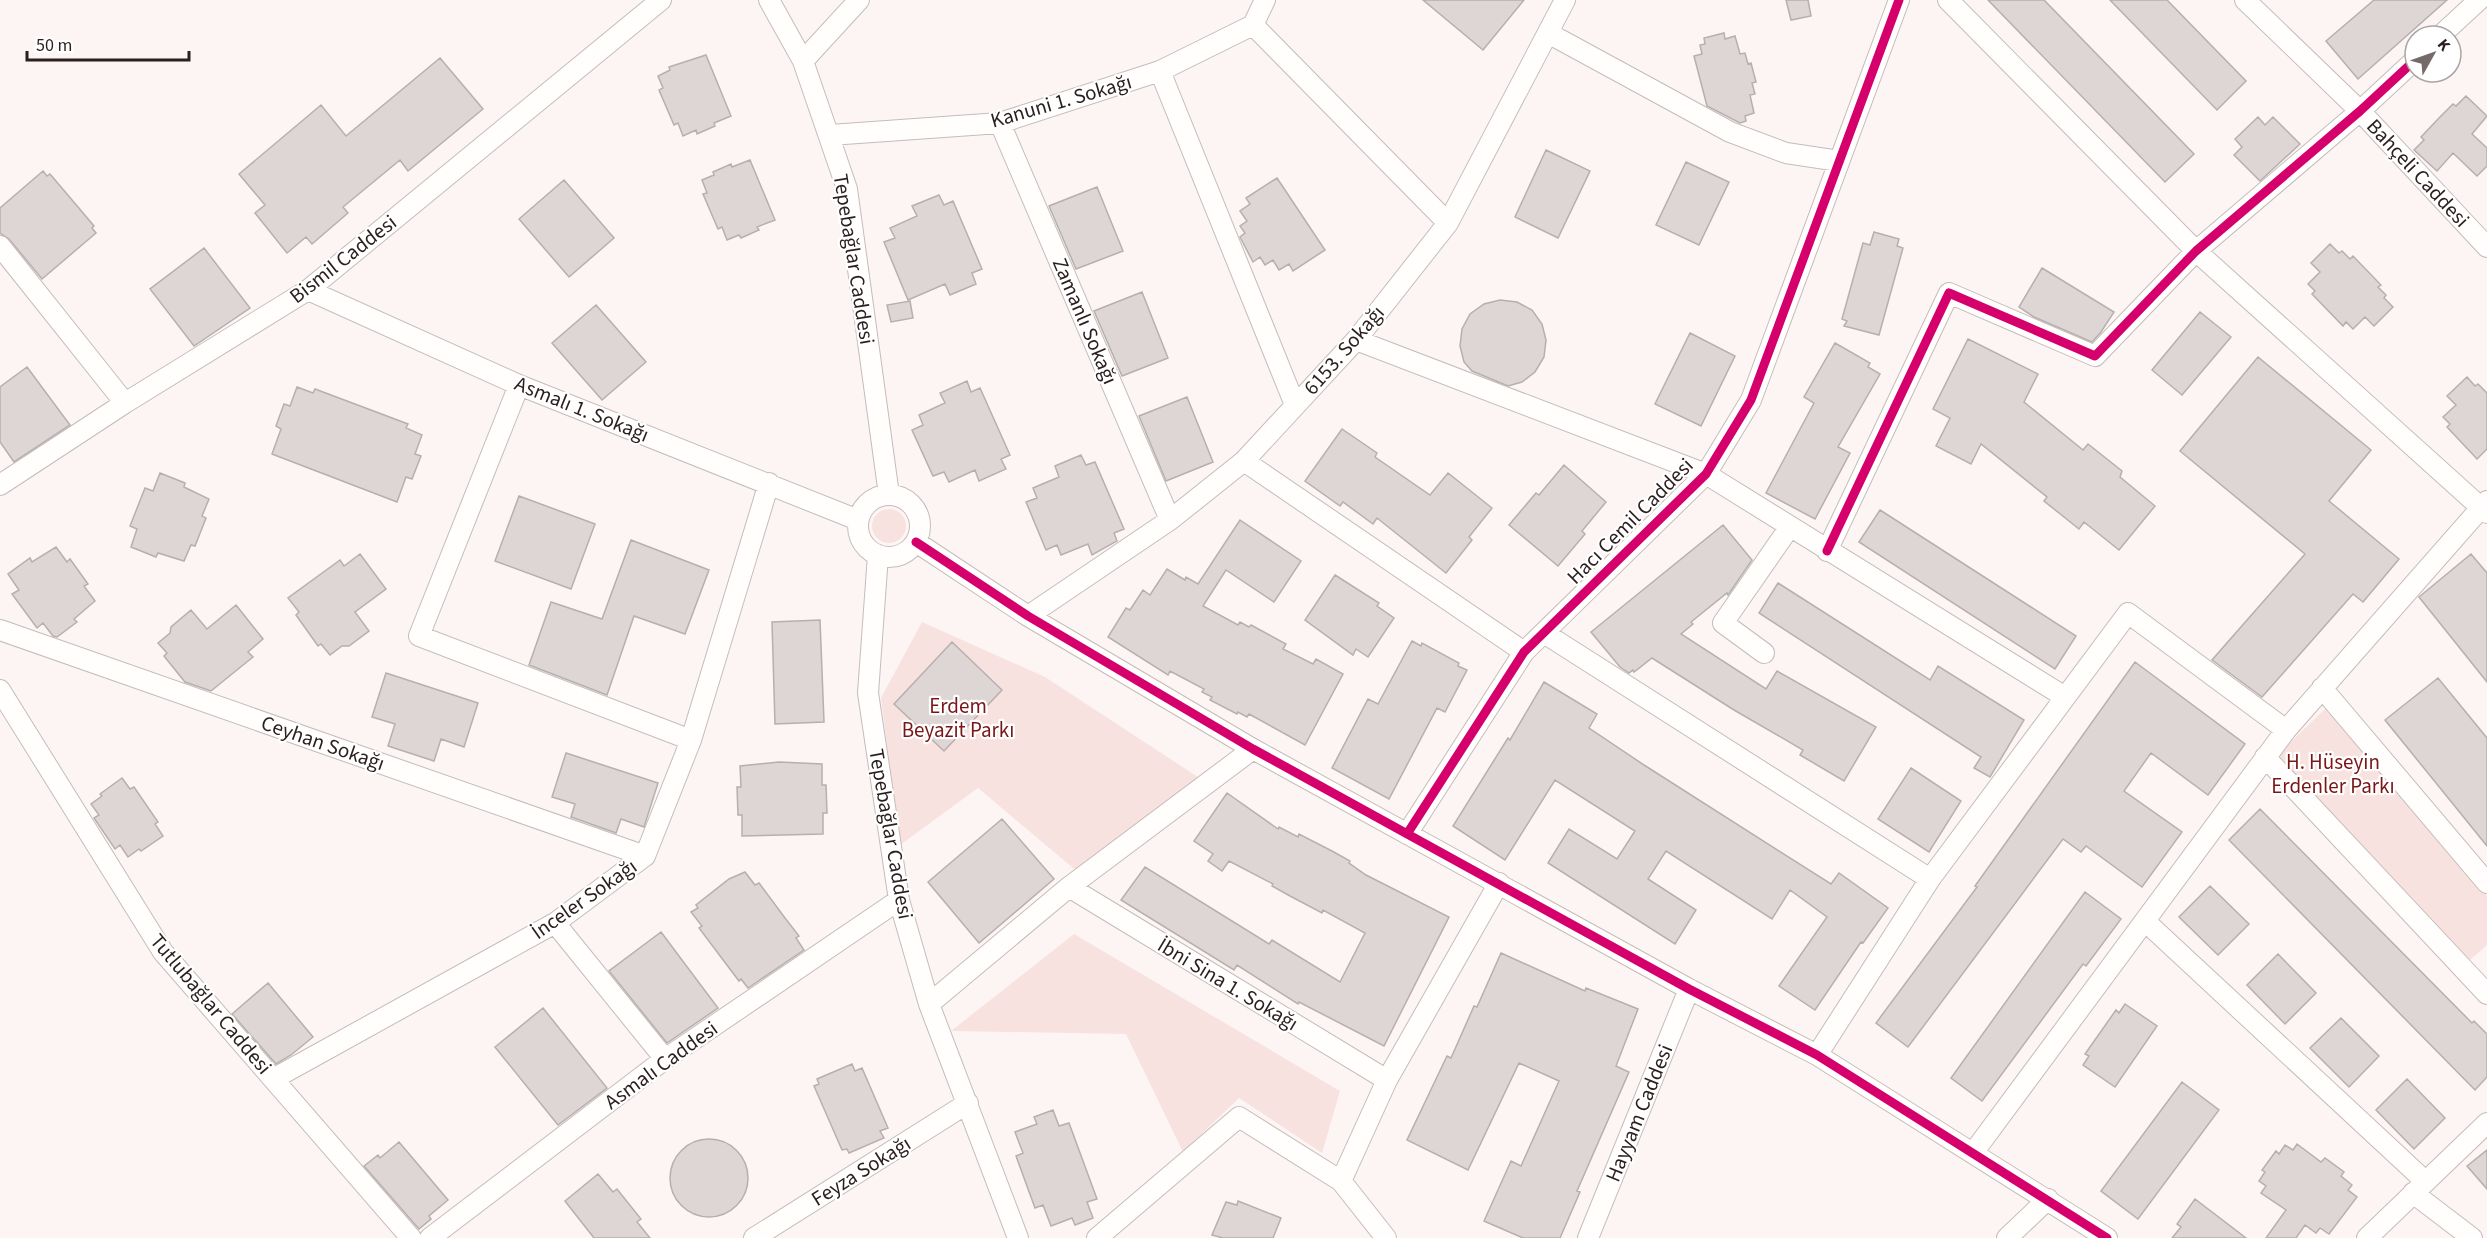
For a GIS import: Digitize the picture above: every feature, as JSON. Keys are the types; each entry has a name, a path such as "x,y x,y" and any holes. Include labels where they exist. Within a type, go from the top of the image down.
{"street":[{"name":"Bismil Caddesi","path":"0,485 125,403 308,290 661,0"},
{"name":"Tepebağlar Caddesi","path":"769,0 803,61 847,189 889,495"},
{"path":"803,61 859,0"},
{"path":"1265,0 1253,25 1448,223"},
{"name":"6153. Sokağı","path":"1028,616 1170,520 1244,461 1356,340 1448,223 1565,0"},
{"name":"Hacı Cemil Caddesi","path":"1407,834 1524,652 1706,474 1751,400 1899,0"},
{"path":"1948,0 2196,251 2485,507 2286,730 1973,1153"},
{"name":"Bahçeli Caddesi","path":"2245,0 2360,111 2487,247"},
{"path":"2453,24 2479,0"},
{"name":"Kanuni 1. Sokağı","path":"830,135 1000,123 1160,71 1253,25"},
{"path":"1548,33 1730,132 1786,153 1839,161"},
{"path":"1160,71 1295,405"},
{"path":"1827,551 1949,292 2095,356 2196,251 2360,111 2403,71"},
{"name":"Zamanlı Sokağı","path":"1000,123 1170,520"},
{"path":"0,246 125,403"},
{"name":"Asmalı 1. Sokağı","path":"308,290 519,385 858,520"},
{"path":"1356,340 1706,474 1789,528 2065,697"},
{"path":"519,385 419,636 691,740"},
{"path":"1244,461 1524,652"},
{"name":"İnceler Sokağı","path":"273,1079 555,923 645,856 691,740 769,483"},
{"path":"889,495 909,502 920,521 916,542 899,556 878,555 868,550 861,541 858,531 858,520 862,510 878,496 889,495"},
{"path":"1764,653 1723,623 1789,528"},
{"path":"916,542 1028,616 1253,748 1689,989 1817,1055 2107,1238"},
{"name":"Tepebağlar Caddesi","path":"878,555 868,693 899,900 929,1004 1018,1238"},
{"path":"1817,1055 1930,879 2128,613 2286,730"},
{"name":"Ceyhan Sokağı","path":"0,630 645,856"},
{"path":"1544,633 1930,879"},
{"path":"2322,688 2487,883"},
{"name":"Tutlubağlar Caddesi","path":"0,690 163,952 411,1238"},
{"path":"929,1004 1069,887 1253,748"},
{"path":"2265,757 2487,994"},
{"path":"1341,1181 1387,1080 1498,883"},
{"name":"İbni Sina 1. Sokağı","path":"1069,887 1387,1080"},
{"name":"Asmalı Caddesi","path":"430,1238 665,1059 899,900"},
{"path":"2146,922 2472,1238"},
{"path":"555,923 665,1059"},
{"name":"Hayyam Caddesi","path":"1588,1238 1689,989"},
{"name":"Feyza Sokağı","path":"754,1238 968,1103"},
{"path":"1097,1238 1239,1117 1341,1181 1386,1238"},
{"path":"2367,1238 2487,1123"},
{"path":"2007,1238 2048,1199"}],"green space":[{"path":"889,509 901,514 906,526 901,538 889,543 877,538 872,526 877,514"},
{"name":"Erdem Beyazit Parkı","path":"922,622 1045,677 1201,779 1079,873 978,788 900,845 881,698"},
{"name":"H. Hüseyin Erdenler Parkı","path":"2326,708 2487,896 2487,945 2462,967 2270,762"},
{"path":"1074,934 1340,1091 1322,1153 1239,1098 1183,1152 1126,1034 951,1031"}],"building":[{"path":"1423,0 1524,0 1483,50"},
{"path":"1786,0 1808,0 1811,16 1791,20"},
{"path":"1988,0 2044,0 2194,154 2165,182"},
{"path":"2110,0 2167,0 2246,81 2217,110"},
{"path":"2374,0 2447,0 2420,24 2403,24 2403,39 2358,79 2326,41"},
{"path":"1724,33 1725,39 1735,36 1740,54 1745,53 1748,64 1751,63 1756,82 1752,83 1755,94 1750,95 1754,113 1745,116 1746,121 1740,123 1707,106 1694,56 1702,54 1700,45 1705,44 1704,38"},
{"path":"706,55 731,116 697,134 696,130 683,136 678,123 674,125 659,90 663,88 658,76 670,70 669,67"},
{"path":"440,58 483,109 408,171 400,160 343,207 348,213 312,244 306,237 287,253 255,213 265,205 239,174 321,105 346,136"},
{"path":"2466,96 2487,116 2472,134 2487,148 2487,166 2477,176 2453,153 2437,171 2414,150 2424,140 2421,137 2439,118 2453,104 2456,106"},
{"path":"2258,117 2265,125 2273,117 2300,144 2260,181 2234,155 2242,147 2235,139"},
{"path":"1546,150 1590,171 1558,238 1515,217"},
{"path":"750,160 775,220 757,227 759,230 741,238 739,235 727,240 722,227 718,229 703,194 707,193 702,180 731,164 732,167"},
{"path":"1686,162 1729,182 1699,245 1656,225"},
{"path":"43,171 47,176 50,174 94,226 92,228 96,233 42,279 9,239 0,233 0,208"},
{"path":"1277,178 1325,250 1293,271 1289,264 1279,270 1273,260 1265,265 1260,257 1253,262 1240,237 1245,233 1240,226 1247,221 1240,211 1250,204 1246,198"},
{"path":"564,180 614,238 569,277 519,219"},
{"path":"1097,187 1123,251 1076,269 1049,206"},
{"path":"939,195 944,205 953,201 982,269 972,273 976,284 950,295 945,284 908,300 884,242 895,238 890,228 917,216 912,206"},
{"path":"1874,232 1899,239 1897,246 1903,248 1879,335 1844,326 1847,321 1842,319 1863,243 1870,245"},
{"path":"2330,244 2350,259 2353,256 2381,285 2378,287 2386,295 2384,298 2393,307 2374,326 2365,317 2353,329 2346,322 2343,326 2312,294 2315,291 2308,284 2320,272 2311,263"},
{"path":"204,248 250,308 194,346 150,289"},
{"path":"2042,268 2114,312 2092,342 2034,317 2019,307"},
{"path":"1142,292 1168,358 1122,376 1094,311"},
{"path":"1500,300 1517,302 1532,310 1542,324 1546,340 1544,357 1535,372 1522,382 1508,386 1472,371 1464,362 1460,346 1462,329 1470,314 1484,304"},
{"path":"910,301 913,318 891,322 887,305"},
{"path":"596,305 646,362 602,400 552,343"},
{"path":"2200,312 2231,337 2182,395 2152,370"},
{"path":"1690,333 1735,356 1701,426 1655,404"},
{"path":"1968,339 2038,374 2024,402 2083,450 2088,444 2122,471 2120,477 2155,506 2119,550 2084,522 2079,529 2044,501 2047,497 1981,444 1971,464 1936,446 1950,418 1933,409"},
{"path":"1835,343 1870,363 1868,367 1880,374 1838,447 1850,453 1815,519 1766,493 1814,403 1804,397"},
{"path":"2258,357 2371,450 2329,501 2399,559 2363,602 2353,594 2262,697 2212,660 2305,554 2180,451"},
{"path":"27,367 70,425 14,462 0,442 0,387"},
{"path":"2467,377 2475,386 2478,384 2487,393 2487,449 2477,459 2447,427 2450,424 2443,417 2456,405 2447,396"},
{"path":"967,381 971,392 980,388 1010,455 1001,459 1006,469 979,481 975,470 949,482 944,472 933,476 912,430 923,425 919,415 945,403 940,393"},
{"path":"297,387 313,393 315,389 408,424 406,428 422,435 415,454 421,456 412,479 406,477 397,502 272,454 281,429 276,426 284,404 290,406"},
{"path":"1187,397 1213,462 1166,481 1139,416"},
{"path":"1342,429 1377,453 1375,457 1430,495 1448,473 1492,508 1469,537 1472,540 1446,573 1377,518 1373,524 1343,502 1340,506 1305,481"},
{"path":"1081,455 1086,465 1095,462 1124,529 1114,533 1117,541 1092,555 1088,544 1061,555 1057,545 1046,550 1026,502 1037,498 1033,488 1059,477 1055,466"},
{"path":"1564,465 1606,502 1582,531 1585,534 1558,566 1509,525 1536,493 1539,495"},
{"path":"160,473 185,483 184,487 209,499 202,516 206,518 195,546 191,545 184,561 158,553 156,557 131,547 137,529 130,526 145,488 153,491"},
{"path":"519,496 595,524 571,589 495,561"},
{"path":"1880,510 2076,636 2055,669 1859,542"},
{"path":"1240,520 1301,561 1274,602 1226,570 1203,606 1238,625 1240,622 1249,627 1251,625 1286,644 1283,649 1313,664 1316,659 1343,674 1305,745 1249,714 1247,717 1238,712 1237,714 1210,700 1212,697 1202,692 1204,689 1170,671 1168,675 1108,637 1126,608 1130,610 1143,590 1150,595 1167,569 1185,580 1186,577 1198,584"},
{"path":"1723,525 1752,560 1728,595 1727,593 1691,622 1693,624 1681,634 1766,689 1777,671 1876,727 1844,781 1800,755 1803,750 1652,658 1634,672 1633,670 1629,673 1620,667 1591,632"},
{"path":"631,540 709,570 685,634 634,616 607,695 529,665 551,602 602,619"},
{"path":"56,547 67,562 70,559 88,584 84,586 95,601 74,619 77,622 57,637 53,636 43,623 37,628 12,594 19,590 8,574 30,558 32,562"},
{"path":"360,554 386,589 355,612 369,631 349,646 342,646 330,655 321,644 318,646 296,615 299,612 288,598 340,560 344,566"},
{"path":"2471,554 2487,573 2487,682 2419,597"},
{"path":"1335,575 1379,603 1377,606 1394,618 1368,657 1356,649 1353,655 1305,620"},
{"path":"1778,583 1930,680 1938,666 2024,720 1990,777 1974,768 1981,757 1759,613"},
{"path":"236,605 263,639 248,652 253,657 211,691 185,682 164,656 167,653 158,643 170,633 171,627 191,610 207,629"},
{"path":"820,620 824,722 775,724 772,622"},
{"path":"1412,641 1421,646 1422,643 1459,663 1458,666 1467,670 1445,712 1437,708 1389,799 1332,768 1368,699 1378,704"},
{"path":"952,642 1002,690 944,751 894,704"},
{"path":"2135,662 2245,744 2208,795 2151,753 2124,791 2182,832 2142,887 2086,846 2081,852 2063,839 1908,1047 1876,1023 1977,887 1975,886"},
{"path":"386,673 478,703 464,747 441,739 434,761 388,746 395,724 372,717"},
{"path":"2438,678 2487,738 2487,846 2385,720"},
{"path":"1544,682 1597,714 1589,728 1644,765 1831,884 1839,873 1888,908 1863,943 1861,942 1815,1010 1779,986 1827,917 1790,890 1772,919 1666,851 1648,879 1696,910 1675,944 1548,863 1569,829 1617,859 1635,831 1555,780 1505,860 1453,826 1508,738 1510,740"},
{"path":"566,753 658,783 644,827 621,819 616,833 571,817 575,804 552,797"},
{"path":"779,762 822,764 822,785 826,785 827,813 823,813 823,834 742,836 742,815 738,815 737,787 741,787 740,766"},
{"path":"1911,768 1961,801 1929,852 1878,819"},
{"path":"122,778 130,789 134,787 158,822 155,824 163,836 128,857 120,845 115,849 94,818 99,815 91,804 102,796 100,794"},
{"path":"1227,793 1278,829 1279,827 1298,837 1299,834 1350,861 1349,863 1366,875 1449,917 1384,1046 1299,1002 1298,1004 1237,965 1234,970 1121,900 1145,867 1269,944 1272,940 1340,982 1365,933 1323,910 1322,913 1229,861 1222,871 1208,861 1213,854 1194,841"},
{"path":"2260,809 2472,1023 2474,1021 2487,1034 2487,1077 2475,1090 2229,840"},
{"path":"1002,819 1054,879 979,943 928,882"},
{"path":"745,872 755,885 759,883 799,936 796,938 804,950 748,988 741,979 739,981 699,928 702,926 691,912 698,908 696,905 729,879"},
{"path":"2210,886 2249,924 2218,955 2179,917"},
{"path":"2085,892 2121,919 2086,966 2083,964 1982,1101 1951,1078"},
{"path":"661,932 718,1008 667,1043 609,971"},
{"path":"1501,953 1585,991 1586,988 1638,1009 1616,1066 1629,1072 1577,1191 1580,1192 1560,1238 1523,1238 1484,1221 1511,1161 1521,1166 1559,1081 1519,1063 1468,1170 1407,1140 1447,1056 1451,1058 1474,1006 1477,1007"},
{"path":"2278,954 2316,993 2285,1024 2247,985"},
{"path":"268,983 313,1037 276,1064 232,1014"},
{"path":"2125,1004 2157,1026 2115,1087 2083,1065 2089,1056 2085,1054 2116,1010 2119,1013"},
{"path":"543,1008 607,1088 558,1125 495,1047"},
{"path":"2341,1018 2379,1056 2349,1087 2310,1048"},
{"path":"852,1064 855,1071 862,1068 888,1128 880,1131 884,1138 849,1153 847,1149 842,1150 814,1086 819,1084 817,1079"},
{"path":"2407,1079 2445,1118 2414,1149 2376,1110"},
{"path":"2182,1082 2219,1110 2138,1219 2101,1191"},
{"path":"1053,1110 1059,1126 1069,1123 1097,1199 1087,1202 1093,1218 1075,1225 1072,1218 1051,1226 1043,1205 1035,1208 1016,1156 1023,1153 1015,1132 1037,1124 1034,1117"},
{"path":"709,1139 724,1142 737,1150 745,1163 748,1178 745,1193 737,1206 724,1214 709,1217 694,1214 681,1206 673,1193 670,1178 673,1163 681,1150 694,1142"},
{"path":"399,1142 448,1200 429,1216 431,1219 419,1229 364,1166 378,1155 380,1158"},
{"path":"2297,1144 2321,1162 2325,1158 2344,1172 2341,1176 2352,1185 2348,1190 2357,1197 2329,1234 2320,1228 2316,1233 2305,1225 2296,1238 2266,1238 2286,1210 2261,1193 2266,1186 2259,1181 2265,1172 2262,1170 2276,1151 2279,1154 2285,1145 2293,1150"},
{"path":"2487,1150 2487,1189 2467,1166"},
{"path":"598,1174 613,1192 617,1189 641,1219 637,1222 650,1238 594,1238 565,1201"},
{"path":"2195,1199 2246,1238 2172,1238 2181,1227 2177,1224"},
{"path":"1238,1201 1281,1218 1273,1238 1223,1238 1212,1235 1226,1202 1237,1205"}],"cycle path":[{"path":"1407,834 1524,652 1706,474 1751,400 1899,0"},
{"path":"1827,551 1949,293 2095,356 2196,251 2360,111 2403,71"},
{"path":"916,542 1028,616 1253,749 1689,989 1817,1055 2107,1238"}]}
